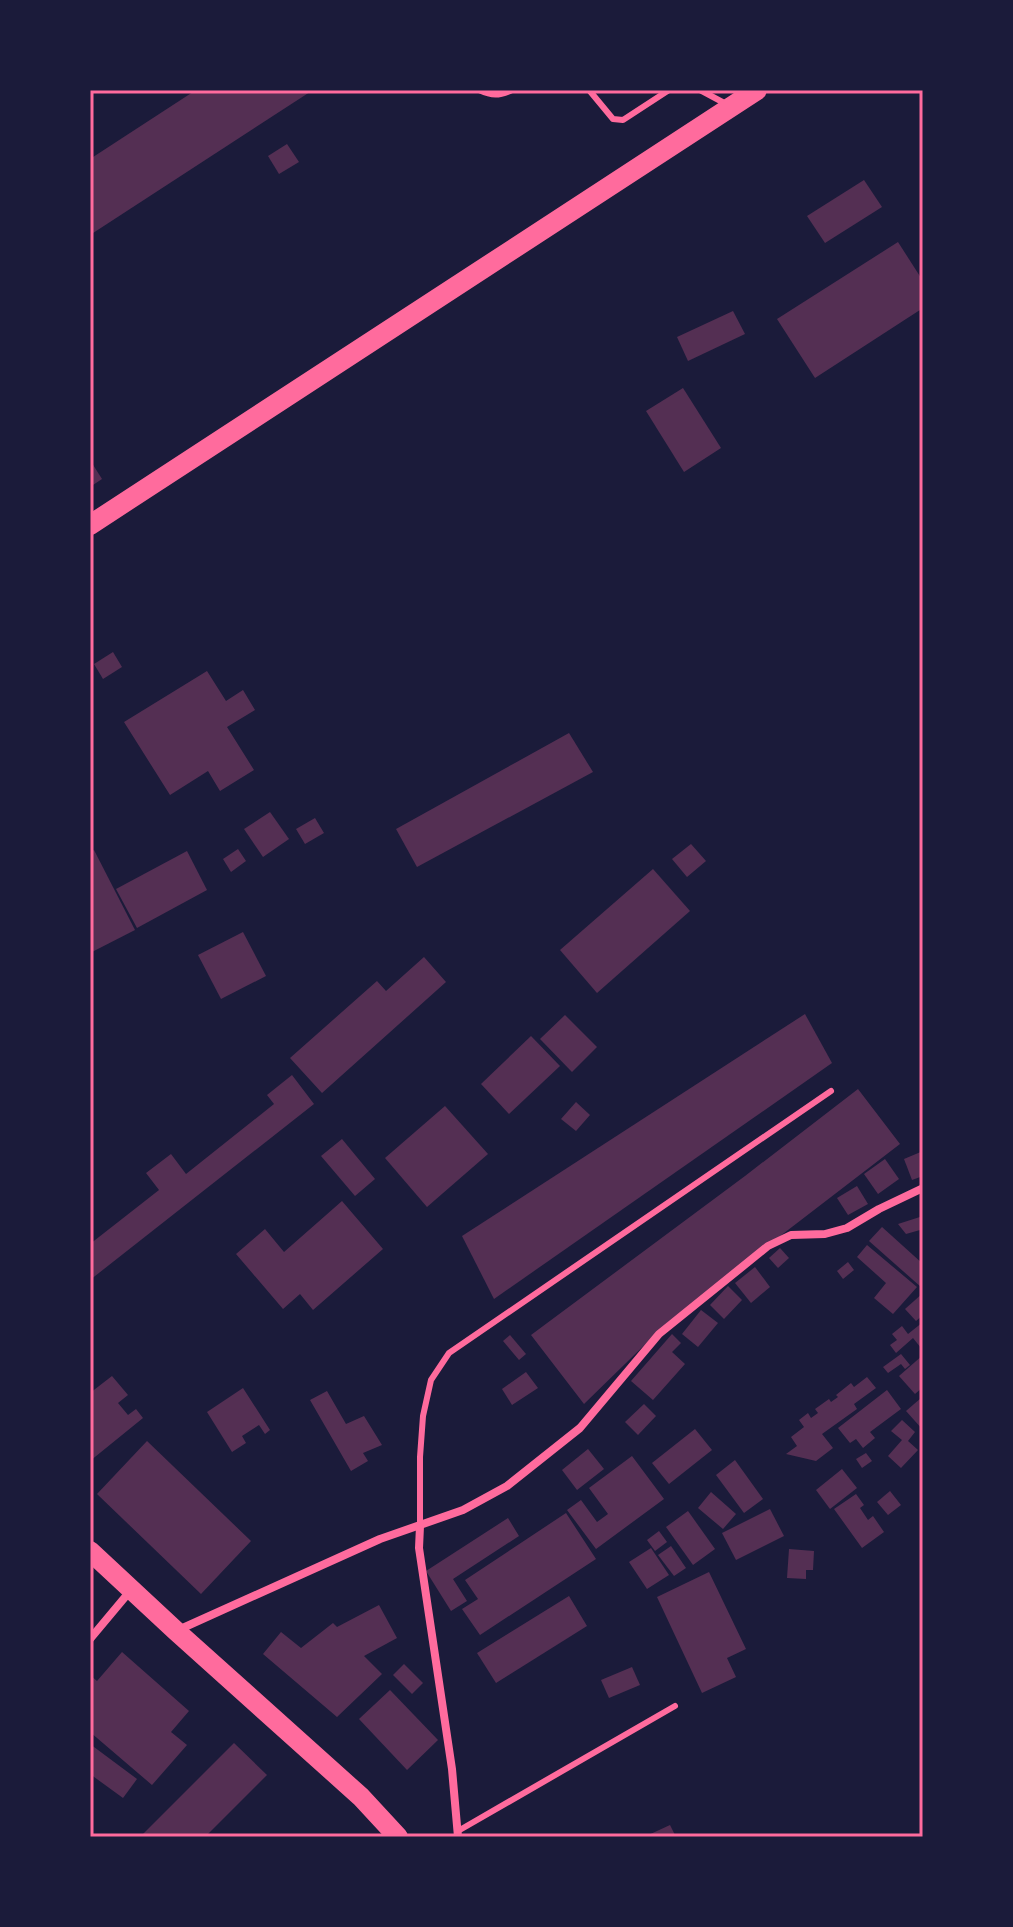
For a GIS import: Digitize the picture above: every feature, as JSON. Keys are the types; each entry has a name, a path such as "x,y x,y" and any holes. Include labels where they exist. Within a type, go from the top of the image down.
{"main road":[{"path":"90,525 757,90"},
{"path":"90,1551 361,1797 398,1837"}],"street":[{"path":"176,1631 380,1539 463,1510 507,1486 580,1428 659,1334 768,1246 791,1235 825,1234 847,1228 923,1188"},
{"path":"420,1526 419,1548 452,1769 458,1834"},
{"path":"90,1639 132,1590"}],"lane":[{"path":"479,90 501,96 512,90"},
{"path":"589,90 613,119 623,120 669,90"},
{"path":"700,90 731,107"},
{"path":"420,1526 423,1416 431,1380 449,1353 831,1091"},
{"path":"458,1834 675,1706"}],"building":[{"path":"196,90 313,90 90,235 90,159"},
{"path":"287,144 299,162 279,174 268,156"},
{"path":"864,180 882,207 825,243 807,216"},
{"path":"898,242 923,281 923,308 815,378 777,319"},
{"path":"733,311 745,334 688,361 677,337"},
{"path":"683,388 721,448 684,472 646,411"},
{"path":"90,460 102,479 90,487"},
{"path":"113,652 122,667 103,679 94,664"},
{"path":"207,671 226,701 243,690 255,710 227,727 254,770 220,791 208,771 170,795 124,722"},
{"path":"569,733 593,772 417,867 396,829"},
{"path":"270,812 289,839 263,857 244,829"},
{"path":"315,818 324,833 305,844 296,829"},
{"path":"691,844 706,861 687,877 672,859"},
{"path":"238,849 246,861 231,872 223,859"},
{"path":"94,850 135,930 90,953 90,852"},
{"path":"187,851 207,890 137,928 116,889"},
{"path":"653,869 690,911 597,993 560,950"},
{"path":"243,932 266,976 221,999 198,955"},
{"path":"424,957 446,982 322,1093 290,1058 377,981 386,991"},
{"path":"805,1014 832,1063 494,1299 462,1236"},
{"path":"565,1015 597,1047 572,1072 540,1039"},
{"path":"531,1036 560,1066 509,1114 481,1084"},
{"path":"292,1075 314,1104 90,1280 90,1244 159,1190 146,1173 171,1154 186,1174 274,1104 267,1095"},
{"path":"858,1089 900,1144 668,1322 584,1404 531,1335"},
{"path":"576,1102 590,1115 576,1131 561,1119"},
{"path":"445,1106 488,1154 427,1207 385,1158"},
{"path":"342,1139 375,1179 355,1196 321,1156"},
{"path":"923,1151 923,1176 912,1180 904,1159"},
{"path":"885,1159 899,1179 878,1194 864,1174"},
{"path":"857,1186 868,1204 848,1215 837,1198"},
{"path":"342,1201 383,1249 313,1310 300,1294 283,1309 236,1254 265,1229 284,1252"},
{"path":"923,1216 923,1235 920,1230 906,1234 898,1224"},
{"path":"882,1227 923,1264 921,1287 869,1241"},
{"path":"867,1245 917,1287 893,1314 874,1298 886,1283 857,1257"},
{"path":"780,1248 789,1258 778,1268 769,1258"},
{"path":"848,1262 854,1270 843,1279 837,1271"},
{"path":"755,1267 770,1287 751,1303 735,1283"},
{"path":"728,1286 742,1300 724,1319 710,1305"},
{"path":"923,1293 923,1315 916,1321 905,1309"},
{"path":"701,1310 718,1323 698,1347 682,1334"},
{"path":"923,1322 923,1347 913,1338 896,1353 890,1345 897,1340 892,1334 902,1326 908,1334"},
{"path":"672,1334 681,1343 672,1352 685,1364 653,1400 631,1381"},
{"path":"510,1335 526,1354 519,1360 503,1341"},
{"path":"901,1354 910,1365 905,1369 901,1364 888,1373 883,1367"},
{"path":"923,1355 923,1387 915,1394 899,1376"},
{"path":"526,1372 538,1388 512,1405 502,1389"},
{"path":"112,1376 128,1395 118,1403 128,1415 136,1409 143,1418 90,1461 90,1393"},
{"path":"867,1377 876,1388 854,1404 857,1409 822,1434 833,1448 816,1461 786,1454 797,1446 791,1437 804,1427 799,1420 808,1413 811,1418 818,1413 815,1409 838,1397 836,1395 851,1383 854,1387"},
{"path":"243,1388 270,1430 265,1434 259,1425 242,1436 246,1443 232,1452 207,1412"},
{"path":"887,1390 901,1409 870,1432 875,1438 863,1448 856,1439 850,1443 838,1428"},
{"path":"327,1391 346,1424 364,1416 382,1445 363,1453 368,1461 351,1471 310,1400"},
{"path":"921,1398 923,1400 923,1430 906,1411"},
{"path":"644,1404 656,1416 638,1435 625,1422"},
{"path":"902,1420 915,1432 908,1441 918,1450 901,1468 888,1456 902,1440 891,1431"},
{"path":"695,1429 712,1450 669,1484 652,1463"},
{"path":"147,1441 251,1541 201,1594 97,1494"},
{"path":"588,1449 604,1469 577,1490 562,1470"},
{"path":"866,1453 872,1461 862,1468 856,1459"},
{"path":"632,1456 664,1499 596,1549 567,1510 581,1500 597,1522 608,1514 589,1488"},
{"path":"735,1460 763,1499 744,1513 716,1475"},
{"path":"842,1469 857,1488 830,1509 816,1490"},
{"path":"890,1491 901,1505 888,1515 877,1502"},
{"path":"711,1492 736,1514 723,1529 698,1508"},
{"path":"856,1494 864,1505 860,1508 868,1520 873,1516 884,1532 862,1548 834,1509"},
{"path":"770,1509 784,1536 736,1560 722,1533"},
{"path":"688,1511 715,1549 693,1565 666,1527"},
{"path":"566,1513 596,1559 480,1635 462,1609 478,1599 465,1580"},
{"path":"508,1518 519,1536 453,1579 467,1601 451,1611 426,1571"},
{"path":"659,1531 667,1542 655,1551 647,1540"},
{"path":"671,1546 686,1568 674,1576 658,1555"},
{"path":"651,1548 669,1575 647,1589 629,1562"},
{"path":"789,1549 814,1551 813,1570 806,1570 806,1579 787,1578"},
{"path":"709,1572 746,1649 727,1658 736,1677 702,1693 657,1597"},
{"path":"569,1596 587,1626 496,1683 477,1653"},
{"path":"379,1605 397,1638 364,1656 382,1674 337,1717 263,1654 281,1632 301,1648 333,1623 337,1627"},
{"path":"122,1652 189,1711 171,1732 187,1745 152,1785 90,1732 90,1675 97,1681"},
{"path":"404,1664 423,1683 412,1694 393,1675"},
{"path":"632,1667 640,1685 609,1698 601,1680"},
{"path":"390,1690 438,1740 407,1770 359,1719"},
{"path":"234,1743 267,1775 205,1837 140,1837"},
{"path":"90,1744 137,1779 123,1798 90,1774"},
{"path":"670,1825 676,1837 644,1837"}]}
